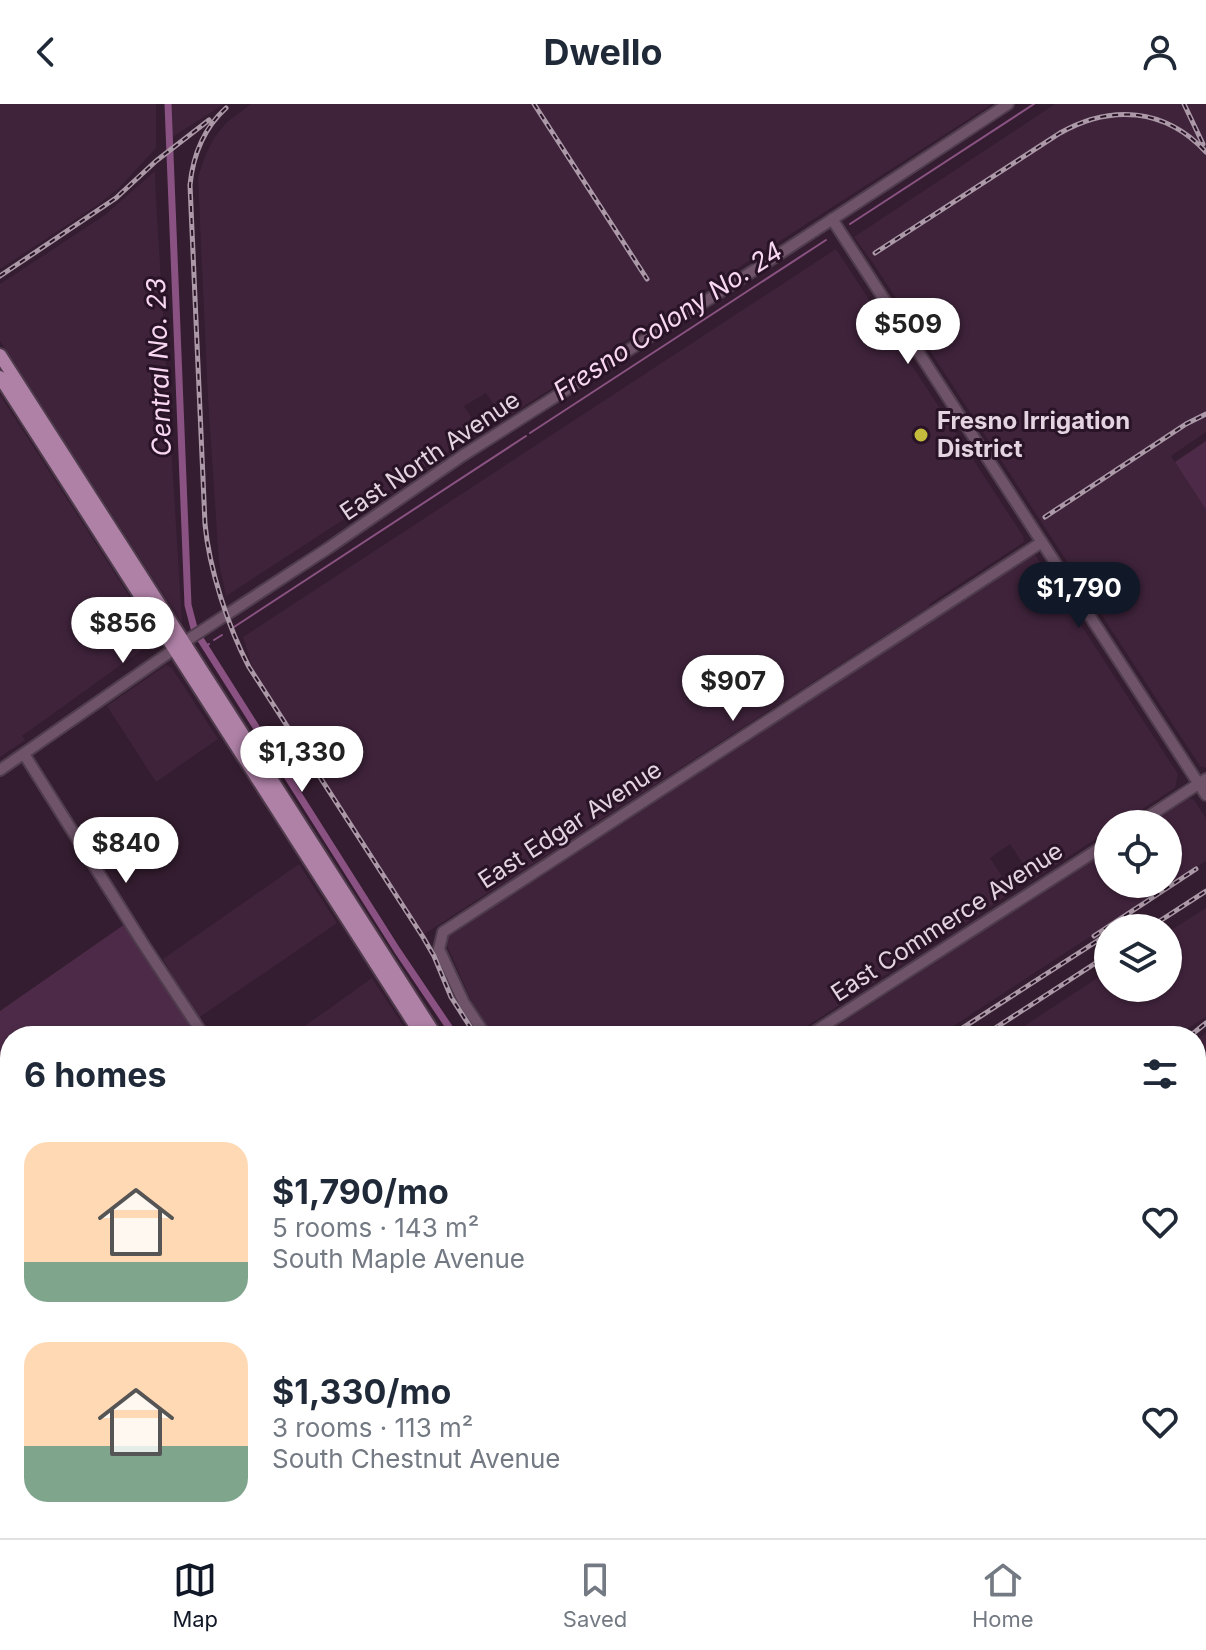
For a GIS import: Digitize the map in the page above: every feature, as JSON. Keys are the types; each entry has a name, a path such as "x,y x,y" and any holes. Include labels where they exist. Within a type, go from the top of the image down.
{"main road":[{"path":"0,355 385,968 417,1026"},
{"path":"0,377 183,644"},
{"path":"385,968 428,1026"}],"street":[{"name":"East North Avenue","path":"0,770 499,432 623,355 1008,104"},
{"path":"832,219 1202,782 1206,795"},
{"name":"East Edgar Avenue","path":"479,1026 464,1003 439,949 443,932 1042,542"},
{"path":"24,754 197,1026"},
{"path":"1159,810 1202,782"},
{"name":"East Commerce Avenue","path":"824,1026 1094,852"}],"shaded area":[{"path":"0,104 156,104 156,148 119,188 96,206 0,269"},
{"path":"170,104 224,104 171,138"},
{"path":"251,104 992,104 504,419 486,393 464,406 480,431 226,596 219,563 208,399 198,177 214,138 227,122"},
{"path":"1055,104 1206,104 1206,432 1171,456 1206,510 1206,768 1200,766 854,237"},
{"path":"155,171 182,623 0,341 0,284 105,215"},
{"path":"836,249 1024,542 423,935 254,673 243,637"},
{"path":"0,395 157,639 22,736 25,740 0,757"},
{"path":"1206,441 1206,510 1175,462"},
{"path":"1034,553 1178,774 1175,788 1141,810 1094,810 1094,840 1033,880 1010,844 990,858 1012,892 807,1026 487,1026 473,1005 446,943 448,936"},
{"path":"166,665 172,668 218,739 156,782 107,706"},
{"path":"1188,798 1194,800 1206,818 1206,861 1182,877 1182,810 1169,810"},
{"path":"1094,859 1094,898 1149,898 1125,914 1094,914 1094,934 953,1026 837,1026"},
{"path":"299,864 337,923 197,1019 163,959"},
{"path":"1206,908 1206,1017 1192,1026 1024,1026 1094,980 1094,1002 1182,1002 1182,923"},
{"path":"125,924 190,1026 0,1026 0,1011"},
{"path":"372,978 403,1026 304,1026"}],"waterway":[{"name":"Central No. 23","path":"168,104 188,605 194,628"},
{"name":"Fresno Colony No. 24","path":"850,224 1034,104"},
{"name":"Fresno Colony No. 24","path":"530,433 826,240"},
{"name":"Fresno Colony No. 24","path":"234,627 526,436"},
{"name":"Fresno Colony No. 24","path":"214,640 222,635"},
{"name":"Central No. 23","path":"201,640 448,1026"},
{"name":"Fresno Colony No. 24","path":"205,646 209,644"}],"railway":[{"path":"534,104 647,279"},
{"path":"1184,104 1203,144"},
{"path":"226,108 200,143 190,185 205,524 215,578 249,667 423,937 451,997 470,1026"},
{"path":"875,253 1060,133 1079,124 1118,115 1137,115 1173,126 1206,152"},
{"path":"0,276 116,198 156,161 209,120"},
{"path":"1045,517 1206,414"},
{"path":"1127,914 1196,869"},
{"path":"1171,914 1206,891"},
{"path":"965,1026 1094,943"},
{"path":"998,1026 1094,964"},
{"path":"1202,1026 1206,1023"}],"place":[{"name":"Fresno Irrigation District","path":"921,435"}]}
